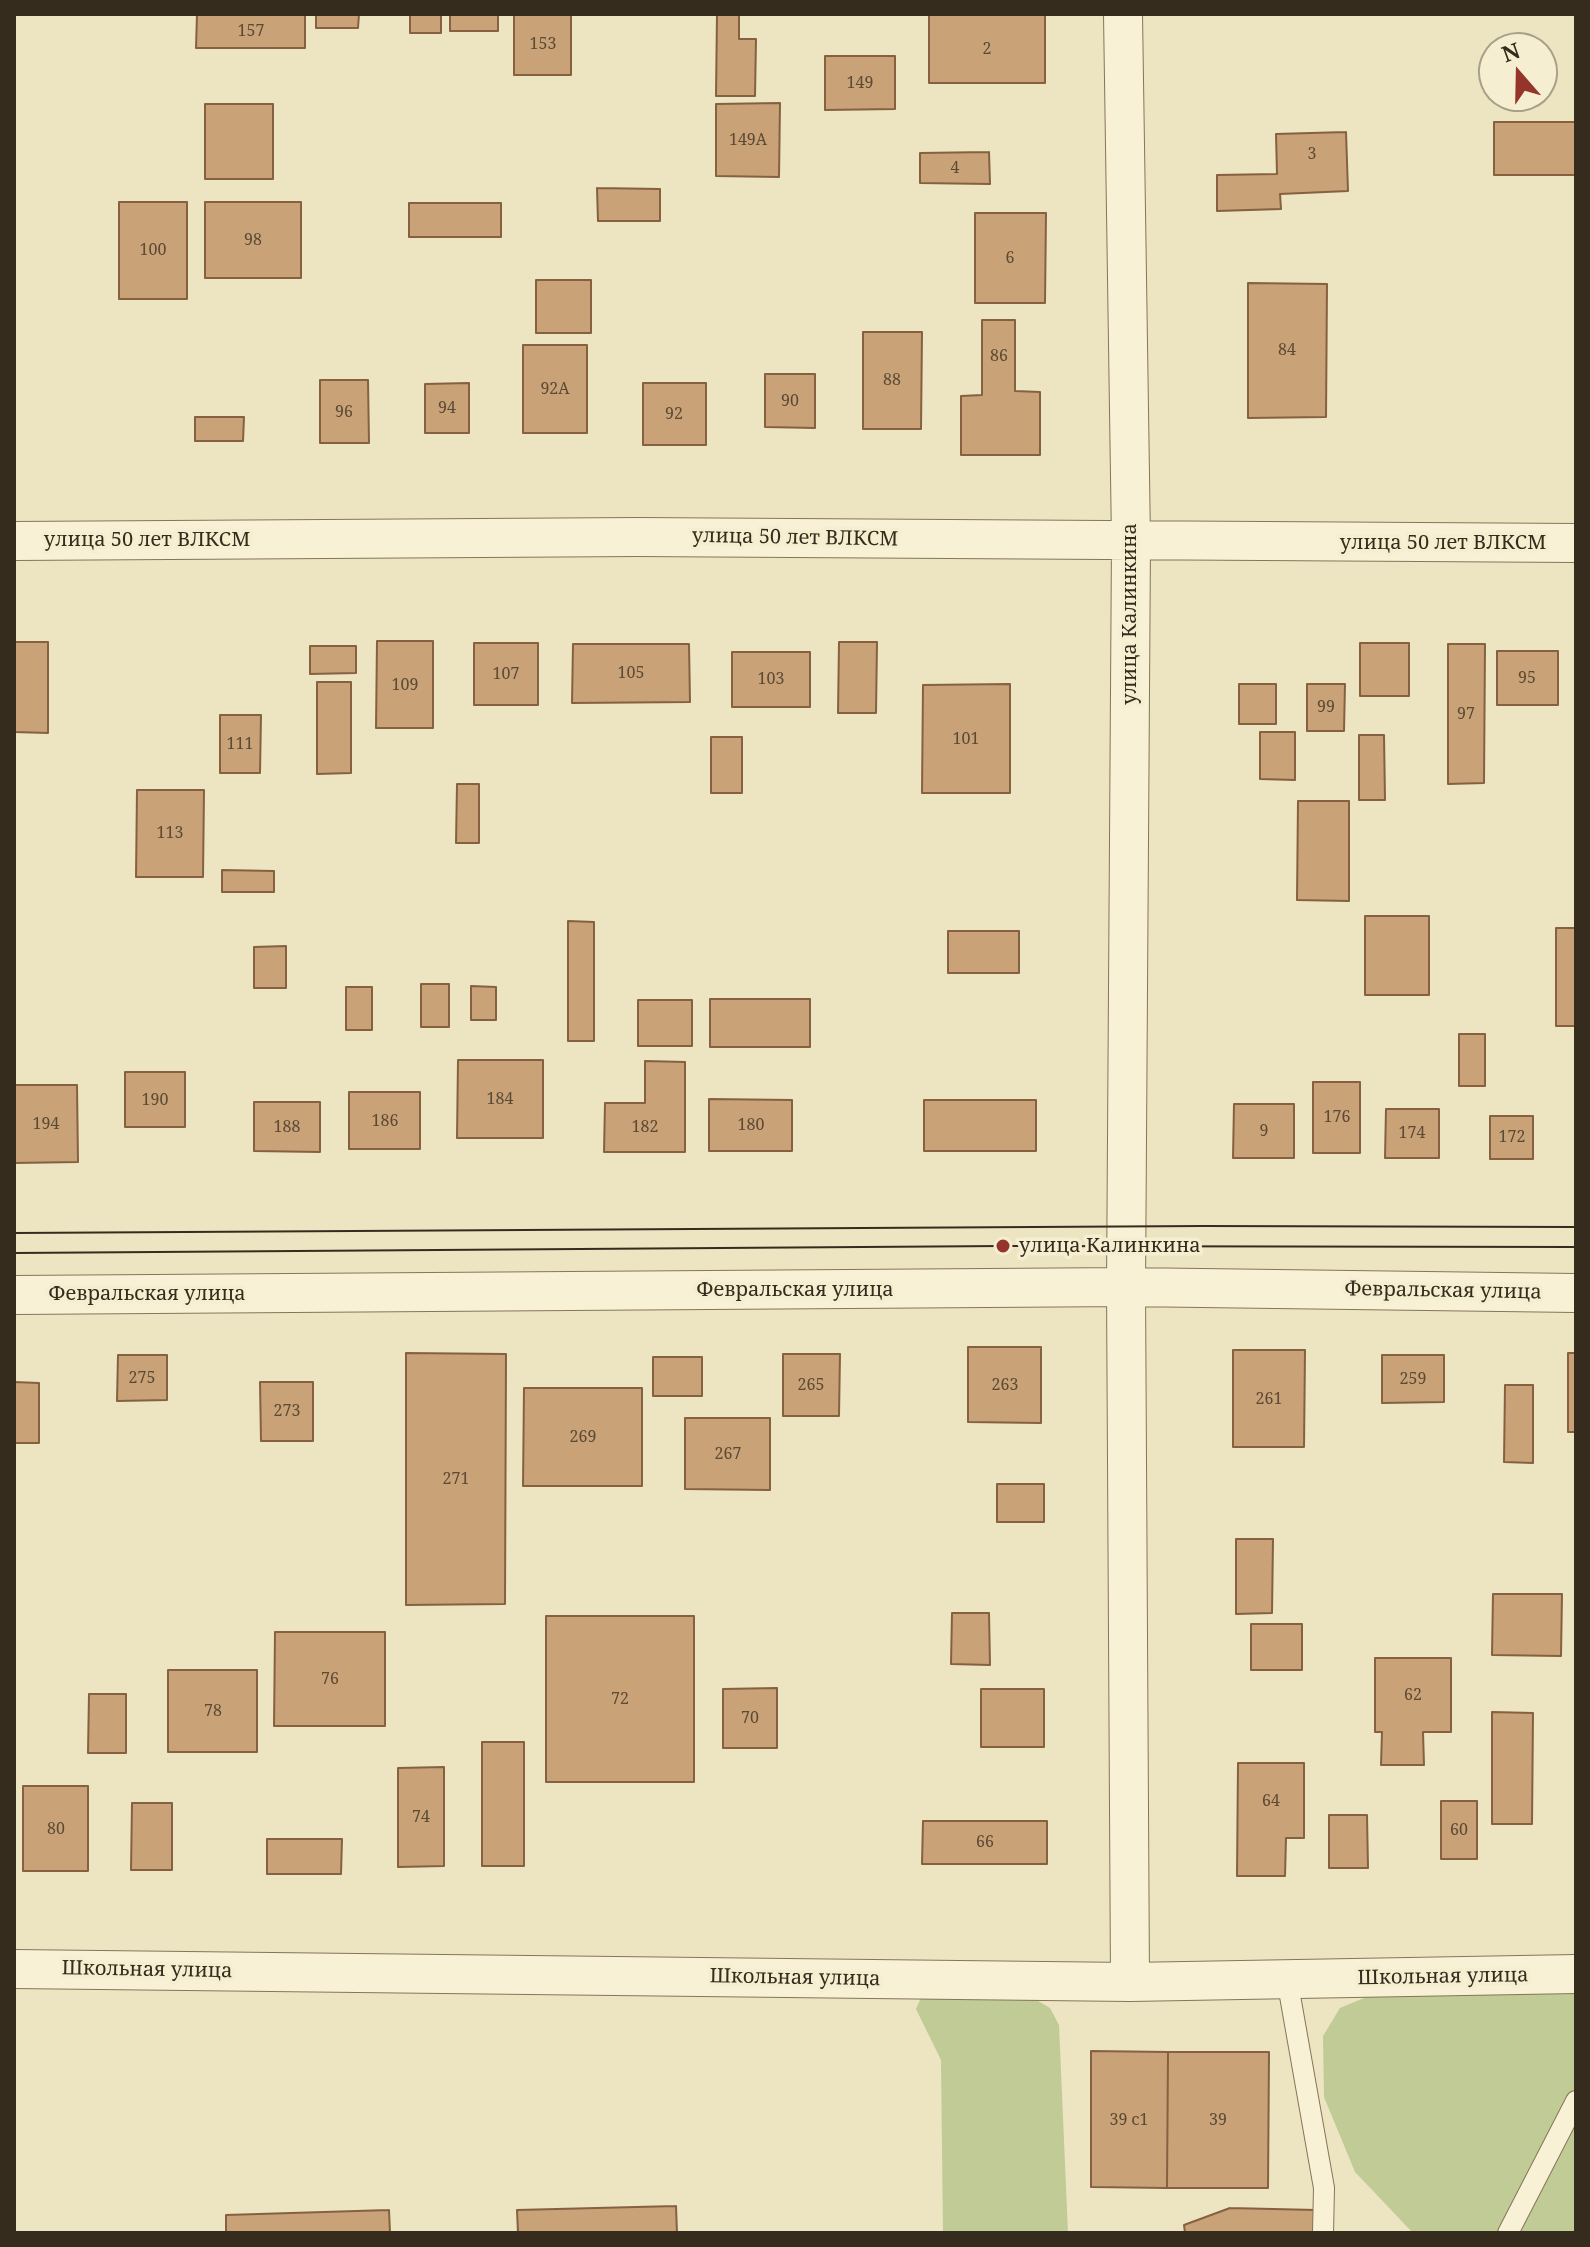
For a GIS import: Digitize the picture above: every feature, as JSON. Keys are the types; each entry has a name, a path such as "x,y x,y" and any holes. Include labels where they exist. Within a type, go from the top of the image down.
{"street":[{"name":"улица Калинкина","path":"1123,14 1131,541 1126,1287 1130,1982"},
{"name":"улица 50 лет ВЛКСМ","path":"14,541 637,537 1576,543"},
{"name":"Февральская улица","path":"14,1295 1126,1287 1576,1293"},
{"name":"Школьная улица","path":"14,1969 1130,1982 1576,1974"}],"lane":[{"path":"1287,1979 1324,2188 1323,2233"},
{"path":"1508,2233 1576,2101"}],"green space":[{"path":"1576,1980 1576,2233 1413,2233 1355,2172 1324,2097 1323,2036 1340,2008 1371,1995"},
{"path":"923,1993 1028,1995 1050,2008 1059,2025 1068,2233 943,2233 941,2060 916,2009"}],"building":[{"path":"197,14 305,14 305,48 196,48"},
{"path":"316,14 359,14 358,28 316,28"},
{"path":"410,14 441,14 441,33 410,33"},
{"path":"450,14 498,14 498,31 450,31"},
{"path":"514,14 571,14 571,75 514,75"},
{"path":"717,14 739,14 739,39 756,39 755,96 716,96"},
{"path":"929,14 1045,14 1045,83 929,83"},
{"path":"825,56 895,56 895,109 825,110"},
{"path":"780,103 779,177 716,176 716,104"},
{"path":"205,104 273,104 273,179 205,179"},
{"path":"1494,122 1576,122 1576,175 1494,175"},
{"path":"1346,132 1348,191 1280,194 1281,209 1217,211 1217,175 1277,174 1276,134"},
{"path":"989,152 990,184 920,183 920,153"},
{"path":"597,188 660,189 660,221 598,221"},
{"path":"119,202 187,202 187,299 119,299"},
{"path":"205,202 301,202 301,278 205,278"},
{"path":"409,203 501,203 501,237 409,237"},
{"path":"975,213 1046,213 1045,303 975,303"},
{"path":"536,280 591,280 591,333 536,333"},
{"path":"1248,283 1327,284 1326,417 1248,418"},
{"path":"982,320 1015,320 1015,391 1040,392 1040,455 961,455 961,396 982,395"},
{"path":"863,332 922,332 921,429 863,429"},
{"path":"523,345 587,345 587,433 523,433"},
{"path":"765,374 815,374 815,428 765,427"},
{"path":"320,380 368,380 369,443 320,443"},
{"path":"469,383 469,433 425,433 425,384"},
{"path":"643,383 706,383 706,445 643,445"},
{"path":"195,417 244,417 243,441 195,441"},
{"path":"377,641 433,641 433,728 376,728"},
{"path":"14,642 48,642 48,733 14,732"},
{"path":"839,642 877,642 876,713 838,713"},
{"path":"474,643 538,643 538,705 474,705"},
{"path":"1360,643 1409,643 1409,696 1360,696"},
{"path":"573,644 689,644 690,702 572,703"},
{"path":"1448,644 1485,644 1484,783 1448,784"},
{"path":"310,646 356,646 356,673 310,674"},
{"path":"1497,651 1558,651 1558,705 1497,705"},
{"path":"732,652 810,652 810,707 732,707"},
{"path":"317,682 351,682 351,773 317,774"},
{"path":"1010,684 1010,793 922,793 923,685"},
{"path":"1239,684 1276,684 1276,724 1239,724"},
{"path":"1307,684 1345,684 1344,731 1307,731"},
{"path":"220,715 261,715 260,773 220,773"},
{"path":"1260,732 1295,732 1295,780 1260,779"},
{"path":"1359,735 1384,735 1385,800 1359,800"},
{"path":"711,737 742,737 742,793 711,793"},
{"path":"457,784 479,784 479,843 456,843"},
{"path":"137,790 204,790 203,877 136,877"},
{"path":"1298,801 1349,801 1349,901 1297,900"},
{"path":"222,870 274,871 274,892 222,892"},
{"path":"1365,916 1429,916 1429,995 1365,995"},
{"path":"568,921 594,922 594,1041 568,1041"},
{"path":"1556,928 1576,928 1576,1026 1556,1026"},
{"path":"948,931 1019,931 1019,973 948,973"},
{"path":"286,946 286,988 254,988 254,947"},
{"path":"421,984 449,984 449,1027 421,1027"},
{"path":"471,986 496,987 496,1020 471,1020"},
{"path":"346,987 372,987 372,1030 346,1030"},
{"path":"710,999 810,999 810,1047 710,1047"},
{"path":"638,1000 692,1000 692,1046 638,1046"},
{"path":"1459,1034 1485,1034 1485,1086 1459,1086"},
{"path":"458,1060 543,1060 543,1138 457,1138"},
{"path":"645,1061 685,1062 685,1152 604,1152 605,1103 645,1103"},
{"path":"125,1072 185,1072 185,1127 125,1127"},
{"path":"1313,1082 1360,1082 1360,1153 1313,1153"},
{"path":"14,1085 77,1085 78,1162 14,1163"},
{"path":"349,1092 420,1092 420,1149 349,1149"},
{"path":"709,1099 792,1100 792,1151 709,1151"},
{"path":"924,1100 1036,1100 1036,1151 924,1151"},
{"path":"254,1102 320,1102 320,1152 254,1151"},
{"path":"1234,1104 1294,1104 1294,1158 1233,1158"},
{"path":"1386,1109 1439,1109 1439,1158 1385,1158"},
{"path":"1490,1116 1533,1116 1533,1159 1490,1159"},
{"path":"968,1347 1041,1347 1041,1423 968,1422"},
{"path":"1233,1350 1305,1350 1304,1447 1233,1447"},
{"path":"406,1353 506,1354 505,1604 406,1605"},
{"path":"1568,1353 1576,1353 1576,1432 1568,1432"},
{"path":"783,1354 840,1354 839,1416 783,1416"},
{"path":"118,1355 167,1355 167,1400 117,1401"},
{"path":"1382,1355 1444,1355 1444,1402 1382,1403"},
{"path":"653,1357 702,1357 702,1396 653,1396"},
{"path":"14,1382 39,1383 39,1443 14,1443"},
{"path":"260,1382 313,1382 313,1441 261,1441"},
{"path":"1505,1385 1533,1385 1533,1463 1504,1462"},
{"path":"524,1388 642,1388 642,1486 523,1486"},
{"path":"685,1418 770,1418 770,1490 685,1489"},
{"path":"997,1484 1044,1484 1044,1522 997,1522"},
{"path":"1236,1539 1273,1539 1272,1613 1236,1614"},
{"path":"1493,1594 1562,1594 1561,1656 1492,1655"},
{"path":"952,1613 989,1613 990,1665 951,1664"},
{"path":"546,1616 694,1616 694,1782 546,1782"},
{"path":"1251,1624 1302,1624 1302,1670 1251,1670"},
{"path":"275,1632 385,1632 385,1726 274,1726"},
{"path":"1375,1658 1451,1658 1451,1732 1423,1732 1424,1765 1381,1765 1382,1732 1375,1732"},
{"path":"168,1670 257,1670 257,1752 168,1752"},
{"path":"777,1688 777,1748 723,1748 723,1689"},
{"path":"981,1689 1044,1689 1044,1747 981,1747"},
{"path":"89,1694 126,1694 126,1753 88,1753"},
{"path":"1492,1712 1533,1713 1532,1824 1492,1824"},
{"path":"482,1742 524,1742 524,1866 482,1866"},
{"path":"1238,1763 1304,1763 1304,1838 1286,1838 1285,1876 1237,1876"},
{"path":"444,1767 444,1866 398,1867 398,1768"},
{"path":"23,1786 88,1786 88,1871 23,1871"},
{"path":"1441,1801 1477,1801 1477,1859 1441,1859"},
{"path":"132,1803 172,1803 172,1870 131,1870"},
{"path":"1329,1815 1367,1815 1368,1868 1329,1868"},
{"path":"923,1821 1047,1821 1047,1864 922,1864"},
{"path":"267,1839 342,1839 341,1874 267,1874"},
{"path":"1091,2051 1168,2052 1167,2188 1091,2187"},
{"path":"1168,2052 1269,2052 1268,2188 1167,2188"},
{"path":"676,2206 677,2233 518,2233 517,2210"},
{"path":"1230,2208 1316,2210 1315,2233 1185,2233 1184,2225"},
{"path":"389,2210 390,2233 226,2233 226,2215"}],"tram line":[{"path":"14,1233 1203,1226 1576,1227"},
{"path":"14,1253 1003,1246 1576,1247"}],"place":[{"name":"улица Калинкина","path":"1003,1246"}]}
